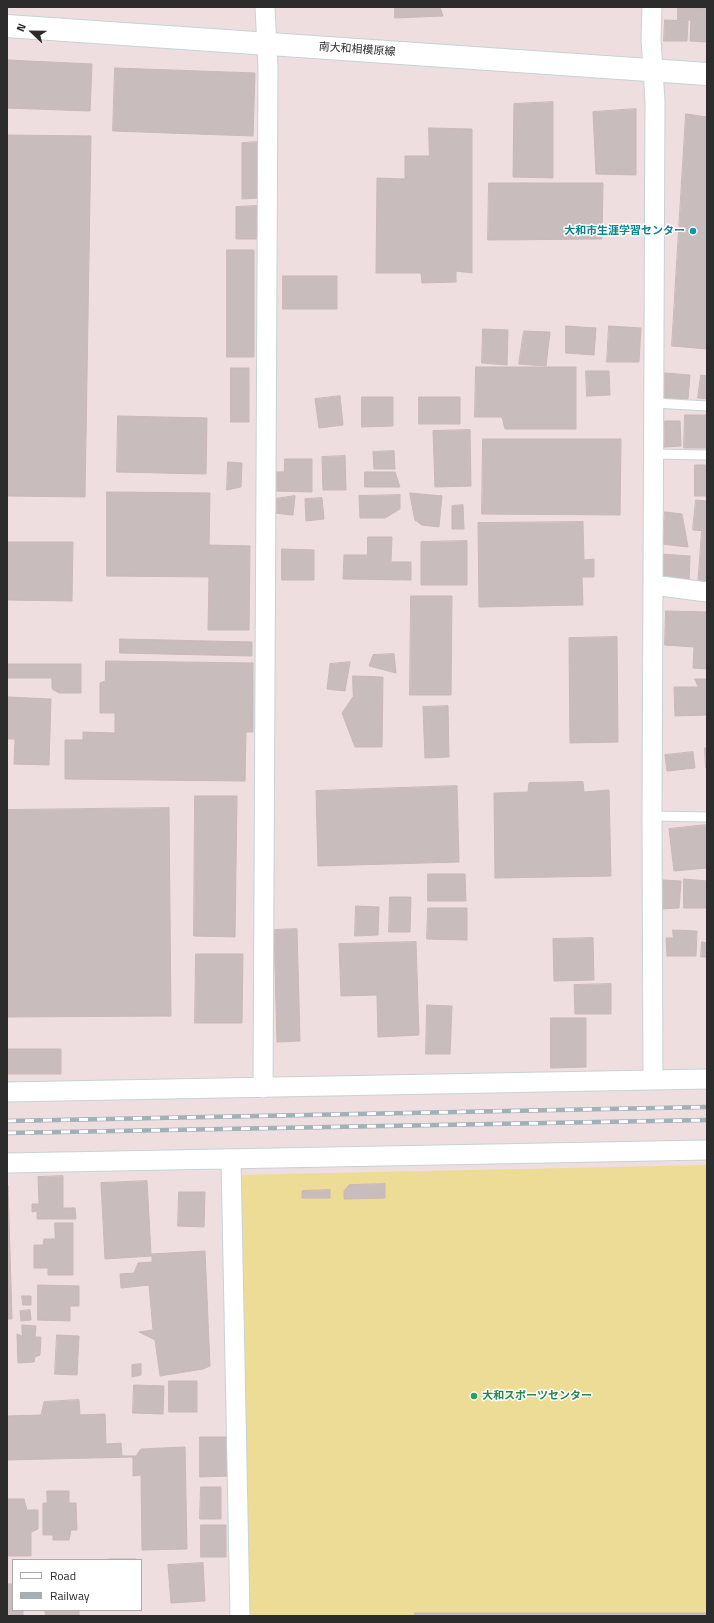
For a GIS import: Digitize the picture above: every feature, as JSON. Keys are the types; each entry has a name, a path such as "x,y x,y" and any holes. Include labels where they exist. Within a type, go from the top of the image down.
{"street":[{"path":"263,1088 266,44 264,7"},
{"path":"652,7 651,38 655,101 652,816 653,1080"},
{"name":"南大和相模原線","path":"7,26 707,74"},
{"path":"653,585 707,592"},
{"path":"7,1092 707,1079"},
{"path":"7,1163 707,1150"},
{"path":"231,1159 240,1616"}],"lane":[{"path":"654,403 707,406"},
{"path":"654,454 707,455"},
{"path":"652,816 707,817"}],"shaded area":[{"name":"大和スポーツセンター","path":"707,1165 707,1616 247,1616 235,1175"}],"building":[{"path":"395,7 440,7 443,16 395,18"},
{"path":"678,7 707,8 707,42 690,41 691,20 678,20"},
{"path":"665,20 688,21 687,41 664,41"},
{"path":"7,60 92,64 90,111 7,108"},
{"path":"115,68 255,73 253,136 113,131"},
{"path":"553,102 553,178 513,177 514,104"},
{"path":"636,109 636,175 596,174 593,112"},
{"name":"大和市生涯学習センター","path":"686,114 707,117 707,349 672,346"},
{"path":"429,128 472,129 472,273 456,271 456,282 422,283 421,273 376,273 377,178 405,179 405,156 429,156"},
{"path":"7,135 91,136 85,497 7,496"},
{"path":"260,142 261,198 242,199 242,143"},
{"path":"489,183 603,183 602,239 488,240"},
{"path":"257,206 257,239 236,239 236,207"},
{"path":"227,250 254,250 254,357 227,357"},
{"path":"283,276 337,276 337,309 283,309"},
{"path":"566,326 596,328 594,355 566,353"},
{"path":"609,326 641,328 639,362 607,362"},
{"path":"483,329 508,330 507,365 482,363"},
{"path":"524,331 550,332 546,366 519,364"},
{"path":"476,367 576,367 576,429 505,429 502,417 475,417"},
{"path":"231,368 249,368 249,422 231,422"},
{"path":"586,371 609,371 610,395 587,396"},
{"path":"665,373 690,375 688,399 665,398"},
{"path":"701,375 707,376 707,399 698,398"},
{"path":"340,396 343,425 319,428 315,399"},
{"path":"362,397 393,397 393,426 362,427"},
{"path":"419,397 460,397 460,424 419,424"},
{"path":"685,415 707,415 707,448 684,448"},
{"path":"118,416 207,418 206,474 117,472"},
{"path":"665,421 680,421 681,446 664,447"},
{"path":"470,430 471,486 435,487 433,431"},
{"path":"483,439 621,439 620,515 482,514"},
{"path":"394,451 395,469 374,469 373,452"},
{"path":"345,456 346,490 323,490 322,457"},
{"path":"285,459 312,459 312,492 273,491 273,472 284,472"},
{"path":"228,462 242,463 241,487 227,490"},
{"path":"695,465 707,465 707,496 695,496"},
{"path":"365,472 395,472 400,487 365,487"},
{"path":"107,492 210,493 209,545 250,546 249,630 208,630 209,577 107,576"},
{"path":"410,493 442,496 439,527 422,525 415,520"},
{"path":"400,495 400,509 385,518 360,518 359,496"},
{"path":"295,496 293,515 273,513 275,499"},
{"path":"322,498 324,519 306,521 305,499"},
{"path":"696,500 707,501 707,531 693,530"},
{"path":"463,505 464,529 452,529 452,506"},
{"path":"665,512 682,514 688,547 662,544"},
{"path":"583,522 584,560 594,559 594,577 582,577 583,605 479,607 478,523"},
{"path":"702,531 707,531 707,587 698,586"},
{"path":"368,537 392,537 391,562 411,562 411,580 343,579 344,555 367,555"},
{"path":"467,541 467,585 421,585 421,542"},
{"path":"7,542 73,542 72,601 7,600"},
{"path":"282,549 314,550 314,580 282,580"},
{"path":"661,554 690,556 689,582 659,581"},
{"path":"411,596 452,596 451,695 410,695"},
{"path":"666,611 707,612 707,669 693,668 694,647 665,645"},
{"path":"617,637 618,742 570,743 569,638"},
{"path":"120,639 252,642 252,656 120,653"},
{"path":"394,654 396,673 369,666 373,655"},
{"path":"106,661 253,663 253,732 246,732 245,781 65,779 65,740 83,740 83,732 115,733 115,713 100,713 100,683 105,681"},
{"path":"350,662 345,691 327,689 330,664"},
{"path":"7,664 81,664 81,693 59,693 52,689 52,678 7,678"},
{"path":"353,676 383,677 382,747 355,747 342,713 353,697"},
{"path":"695,679 707,679 707,715 675,716 674,687 698,687"},
{"path":"7,697 51,699 49,765 14,764 15,739 7,739"},
{"path":"448,706 449,757 425,758 423,707"},
{"path":"705,748 707,748 707,768 706,768"},
{"path":"693,752 695,768 667,771 665,755"},
{"path":"583,782 584,792 609,790 611,876 495,878 494,793 528,792 529,783"},
{"path":"457,786 459,862 318,866 316,791"},
{"path":"195,796 237,796 235,937 194,936"},
{"path":"169,808 171,1016 7,1017 7,810"},
{"path":"707,825 707,868 674,871 669,829"},
{"path":"428,874 465,874 466,901 428,901"},
{"path":"684,879 707,881 707,908 684,908"},
{"path":"662,880 681,881 679,908 661,909"},
{"path":"390,897 411,897 410,932 389,932"},
{"path":"356,906 379,907 378,935 355,936"},
{"path":"428,908 467,908 467,940 427,939"},
{"path":"297,929 300,1041 277,1042 274,930"},
{"path":"673,930 697,931 696,956 667,956 666,938 673,938"},
{"path":"593,938 594,980 554,981 553,939"},
{"path":"416,942 419,1035 378,1037 377,995 341,996 339,944"},
{"path":"702,942 707,943 707,957 701,957"},
{"path":"196,954 243,954 242,1023 195,1023"},
{"path":"611,984 611,1014 575,1014 574,985"},
{"path":"427,1005 452,1006 450,1054 426,1054"},
{"path":"551,1018 586,1018 586,1067 551,1068"},
{"path":"7,1049 61,1049 61,1074 7,1074"},
{"path":"63,1176 63,1208 75,1208 76,1219 37,1219 37,1211 32,1212 32,1204 39,1204 38,1177"},
{"path":"147,1181 151,1254 205,1251 210,1366 203,1369 160,1376 155,1340 139,1332 153,1330 149,1285 121,1288 120,1274 134,1273 138,1263 152,1262 152,1256 105,1259 101,1183"},
{"path":"385,1184 385,1198 344,1199 344,1191 349,1185"},
{"path":"8,1185 12,1319 7,1319"},
{"path":"330,1190 330,1198 302,1198 302,1191"},
{"path":"179,1192 205,1192 204,1227 178,1226"},
{"path":"55,1223 73,1223 73,1275 48,1275 48,1268 34,1268 34,1245 43,1245 44,1239 55,1239"},
{"path":"38,1285 79,1286 79,1306 70,1306 70,1321 38,1320"},
{"path":"22,1296 31,1296 31,1305 23,1305"},
{"path":"30,1310 31,1320 21,1321 20,1311"},
{"path":"22,1325 36,1326 35,1337 41,1337 40,1355 35,1357 34,1362 18,1363 17,1334 22,1336"},
{"path":"57,1335 79,1336 77,1375 55,1374"},
{"path":"141,1364 141,1375 132,1377 132,1365"},
{"path":"169,1381 197,1381 197,1412 169,1412"},
{"path":"134,1385 164,1386 163,1414 133,1413"},
{"path":"79,1400 80,1415 105,1414 106,1444 121,1443 122,1456 136,1456 141,1449 185,1447 187,1549 142,1550 141,1475 133,1476 133,1457 7,1460 7,1416 41,1415 44,1402"},
{"path":"200,1437 229,1437 229,1476 200,1477"},
{"path":"201,1487 221,1487 221,1519 200,1519"},
{"path":"47,1491 69,1491 69,1503 76,1503 77,1530 71,1530 69,1540 53,1540 53,1535 43,1535 43,1503 47,1503"},
{"path":"7,1499 24,1499 27,1510 38,1510 38,1529 31,1532 31,1556 7,1556"},
{"path":"201,1525 226,1525 226,1557 201,1557"},
{"path":"203,1563 205,1601 171,1603 168,1565"},
{"path":"7,1584 12,1584 12,1611 23,1611 23,1616 7,1616"},
{"path":"45,1611 79,1611 79,1616 46,1616"},
{"path":"415,1613 707,1613 707,1616 415,1616"}],"railway":[{"path":"7,1121 707,1107"},
{"path":"7,1133 707,1120"}],"place":[{"name":"大和市生涯学習センター","path":"693,231"},
{"name":"大和スポーツセンター","path":"474,1396"}]}
